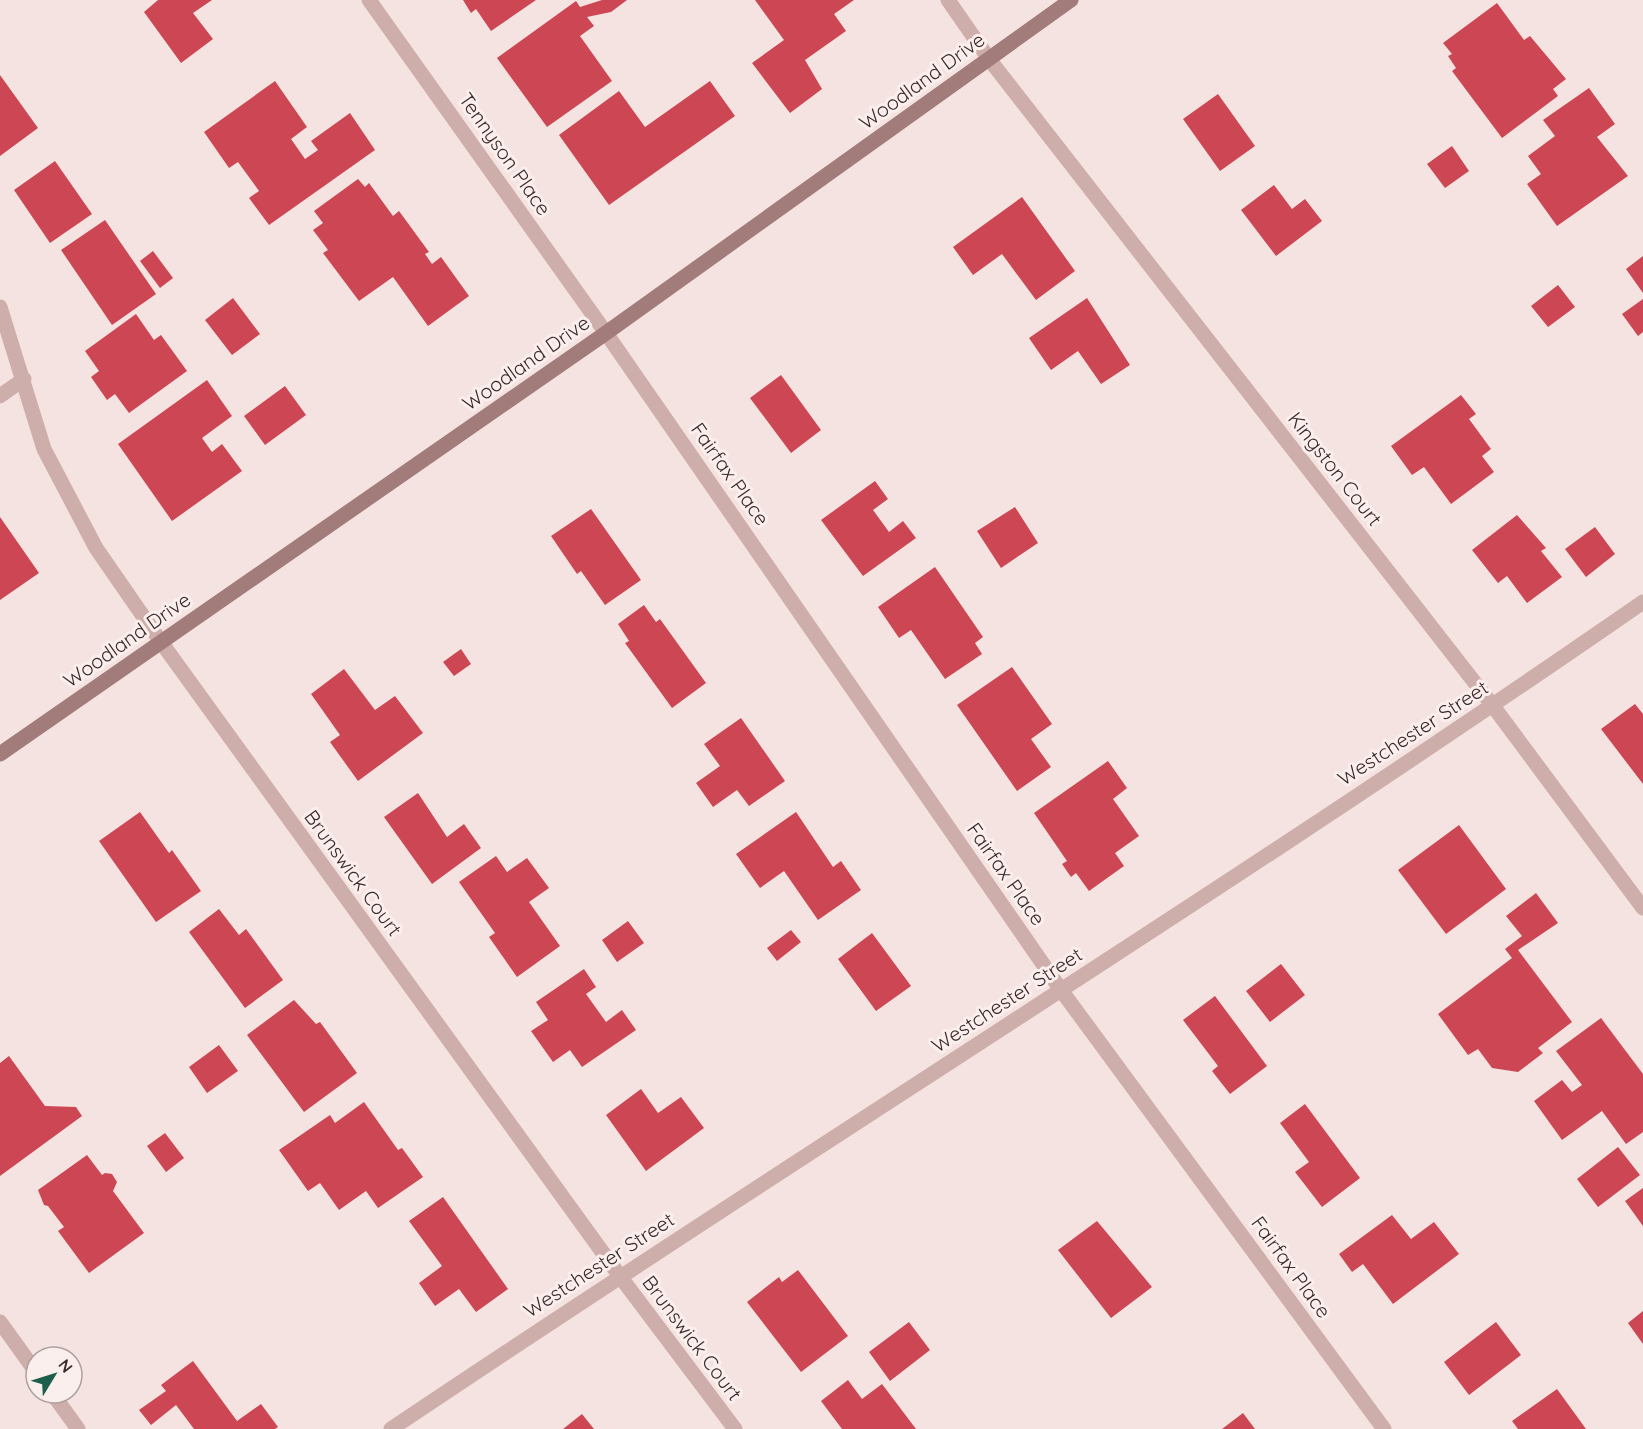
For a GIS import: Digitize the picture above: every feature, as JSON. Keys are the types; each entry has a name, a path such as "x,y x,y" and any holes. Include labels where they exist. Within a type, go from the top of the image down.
{"main road":[{"name":"Woodland Drive","path":"0,754 606,333 1071,0"}],"street":[{"name":"Tennyson Place","path":"369,0 606,333"},
{"path":"948,0 989,59"},
{"name":"Kingston Court","path":"989,59 1493,706 1643,908"},
{"name":"Brunswick Court","path":"0,307 44,449 96,548 160,642 619,1275 735,1429"},
{"name":"Fairfax Place","path":"606,333 1061,990 1384,1429"},
{"path":"0,396 24,379"},
{"name":"Westchester Street","path":"391,1429 619,1275 1061,990 1493,706 1643,602"},
{"path":"0,1322 24,1355"},
{"path":"61,1405 78,1429"}],"building":[{"path":"158,0 212,0 193,13 213,39 181,63 144,12"},
{"path":"463,0 536,0 491,31 476,9 471,13"},
{"path":"602,0 627,0 611,12 587,17 594,26 580,36 612,81 547,127 497,58 576,1 580,7"},
{"path":"755,0 854,0 834,14 846,31 805,60 822,89 790,113 752,63 784,40"},
{"path":"1497,3 1524,40 1530,36 1566,79 1553,89 1558,96 1502,138 1452,71 1456,68 1448,56 1452,54 1443,43"},
{"path":"0,75 38,128 0,156"},
{"path":"275,81 307,127 291,139 305,159 318,150 311,141 350,113 375,150 269,225 249,198 259,191 238,162 229,168 204,132"},
{"path":"710,81 735,116 609,205 559,135 619,91 645,127"},
{"path":"1589,88 1615,124 1597,137 1628,176 1557,226 1527,184 1541,174 1528,156 1555,136 1543,120"},
{"path":"1218,94 1255,146 1220,171 1183,119"},
{"path":"1452,146 1469,171 1445,188 1427,164"},
{"path":"55,161 92,214 50,243 14,190"},
{"path":"358,179 365,187 369,183 393,216 399,211 429,252 425,254 432,264 441,257 469,296 428,326 393,277 359,301 323,253 328,250 313,230 323,223 314,211"},
{"path":"1274,185 1292,209 1305,199 1322,221 1276,256 1241,210"},
{"path":"1022,197 1075,271 1036,300 1002,254 973,275 953,247"},
{"path":"105,220 156,294 112,325 61,250"},
{"path":"153,251 173,278 160,288 140,261"},
{"path":"1643,256 1643,293 1626,269"},
{"path":"1558,285 1575,307 1548,327 1531,306"},
{"path":"233,298 260,334 232,355 205,320"},
{"path":"1087,298 1130,365 1101,384 1078,351 1051,370 1029,338"},
{"path":"1643,299 1643,332 1638,336 1622,314"},
{"path":"136,314 154,340 161,335 187,371 129,413 115,394 107,400 91,377 99,371 85,351"},
{"path":"781,375 821,430 791,453 750,398"},
{"path":"207,380 232,416 202,438 212,452 222,444 242,471 172,521 118,444"},
{"path":"285,386 306,415 265,445 244,416"},
{"path":"1461,395 1476,414 1469,419 1491,449 1482,456 1494,472 1451,504 1424,467 1412,475 1391,446"},
{"path":"875,481 888,499 873,510 889,532 903,521 916,538 863,576 821,520"},
{"path":"1015,507 1038,543 1001,568 977,531"},
{"path":"591,509 641,580 605,605 581,571 577,574 551,536"},
{"path":"1517,515 1546,548 1541,551 1562,577 1527,603 1507,576 1498,583 1472,550"},
{"path":"0,517 39,573 0,600"},
{"path":"1595,527 1615,554 1586,577 1565,549"},
{"path":"935,567 983,637 975,643 982,654 945,679 911,630 899,638 878,607"},
{"path":"644,605 656,622 660,619 706,683 672,708 625,643 629,641 618,624"},
{"path":"461,649 471,664 454,676 443,662"},
{"path":"1012,667 1052,724 1031,739 1051,767 1017,791 957,705"},
{"path":"344,669 375,710 395,696 423,733 358,781 330,742 340,735 311,694"},
{"path":"1635,704 1643,714 1643,784 1601,729"},
{"path":"741,718 785,781 749,806 737,790 713,807 696,783 720,766 704,744"},
{"path":"1108,761 1127,788 1113,799 1139,836 1115,853 1124,866 1089,891 1076,873 1071,877 1062,864 1067,861 1034,813"},
{"path":"418,793 447,837 464,824 481,848 432,884 384,817"},
{"path":"140,812 169,853 172,850 201,891 156,922 99,841"},
{"path":"796,812 833,867 841,861 861,890 818,920 784,871 760,888 736,854"},
{"path":"1459,825 1506,889 1446,934 1398,870"},
{"path":"496,856 507,872 527,858 549,888 529,902 560,946 517,977 489,937 495,933 459,882"},
{"path":"1536,893 1558,923 1518,950 1572,1022 1538,1048 1543,1053 1518,1072 1492,1068 1478,1049 1468,1055 1438,1014 1512,958 1505,949 1522,936 1506,916"},
{"path":"219,909 239,935 246,929 283,980 245,1008 189,932"},
{"path":"628,921 644,943 617,962 602,940"},
{"path":"791,930 801,942 777,961 767,948"},
{"path":"872,933 911,986 876,1011 838,959"},
{"path":"1281,964 1305,995 1270,1022 1246,991"},
{"path":"584,969 596,987 586,994 606,1022 622,1010 636,1030 582,1067 570,1050 553,1062 531,1031 548,1020 536,1002"},
{"path":"1215,996 1267,1066 1230,1094 1212,1071 1218,1066 1183,1020"},
{"path":"294,1000 316,1024 320,1022 357,1073 304,1112 247,1035"},
{"path":"1601,1018 1643,1074 1643,1132 1626,1144 1602,1111 1562,1140 1534,1101 1562,1080 1572,1092 1582,1085 1556,1051"},
{"path":"219,1045 238,1071 207,1093 189,1067"},
{"path":"9,1056 45,1106 76,1107 82,1116 0,1176 0,1063"},
{"path":"641,1089 658,1113 681,1097 704,1128 646,1171 606,1115"},
{"path":"364,1102 398,1150 402,1148 423,1177 378,1208 366,1191 339,1210 320,1183 308,1191 279,1150 330,1115 335,1123"},
{"path":"1305,1104 1360,1178 1322,1207 1295,1172 1309,1162 1280,1123"},
{"path":"165,1133 184,1158 166,1172 147,1146"},
{"path":"1618,1147 1640,1175 1598,1207 1577,1179"},
{"path":"87,1155 102,1175 112,1174 117,1182 113,1191 144,1233 89,1273 58,1231 64,1227 48,1206 44,1205 38,1190"},
{"path":"1643,1188 1643,1226 1625,1201"},
{"path":"443,1197 508,1289 476,1312 459,1289 435,1306 419,1283 442,1266 409,1221"},
{"path":"1392,1215 1411,1239 1434,1222 1459,1254 1393,1304 1363,1264 1352,1272 1339,1254"},
{"path":"1097,1221 1152,1287 1111,1318 1058,1250"},
{"path":"798,1270 848,1336 801,1372 747,1302 779,1277 782,1282"},
{"path":"1643,1311 1643,1344 1628,1323"},
{"path":"909,1322 930,1350 890,1381 869,1352"},
{"path":"1496,1322 1521,1355 1469,1395 1444,1362"},
{"path":"193,1361 237,1421 261,1404 278,1427 275,1429 194,1429 176,1405 151,1425 139,1410 166,1391 161,1385"},
{"path":"848,1380 862,1399 882,1384 916,1429 842,1429 821,1401"},
{"path":"1557,1389 1586,1429 1518,1429 1512,1421"},
{"path":"1243,1413 1255,1429 1222,1429"},
{"path":"582,1414 594,1429 563,1429"}]}
